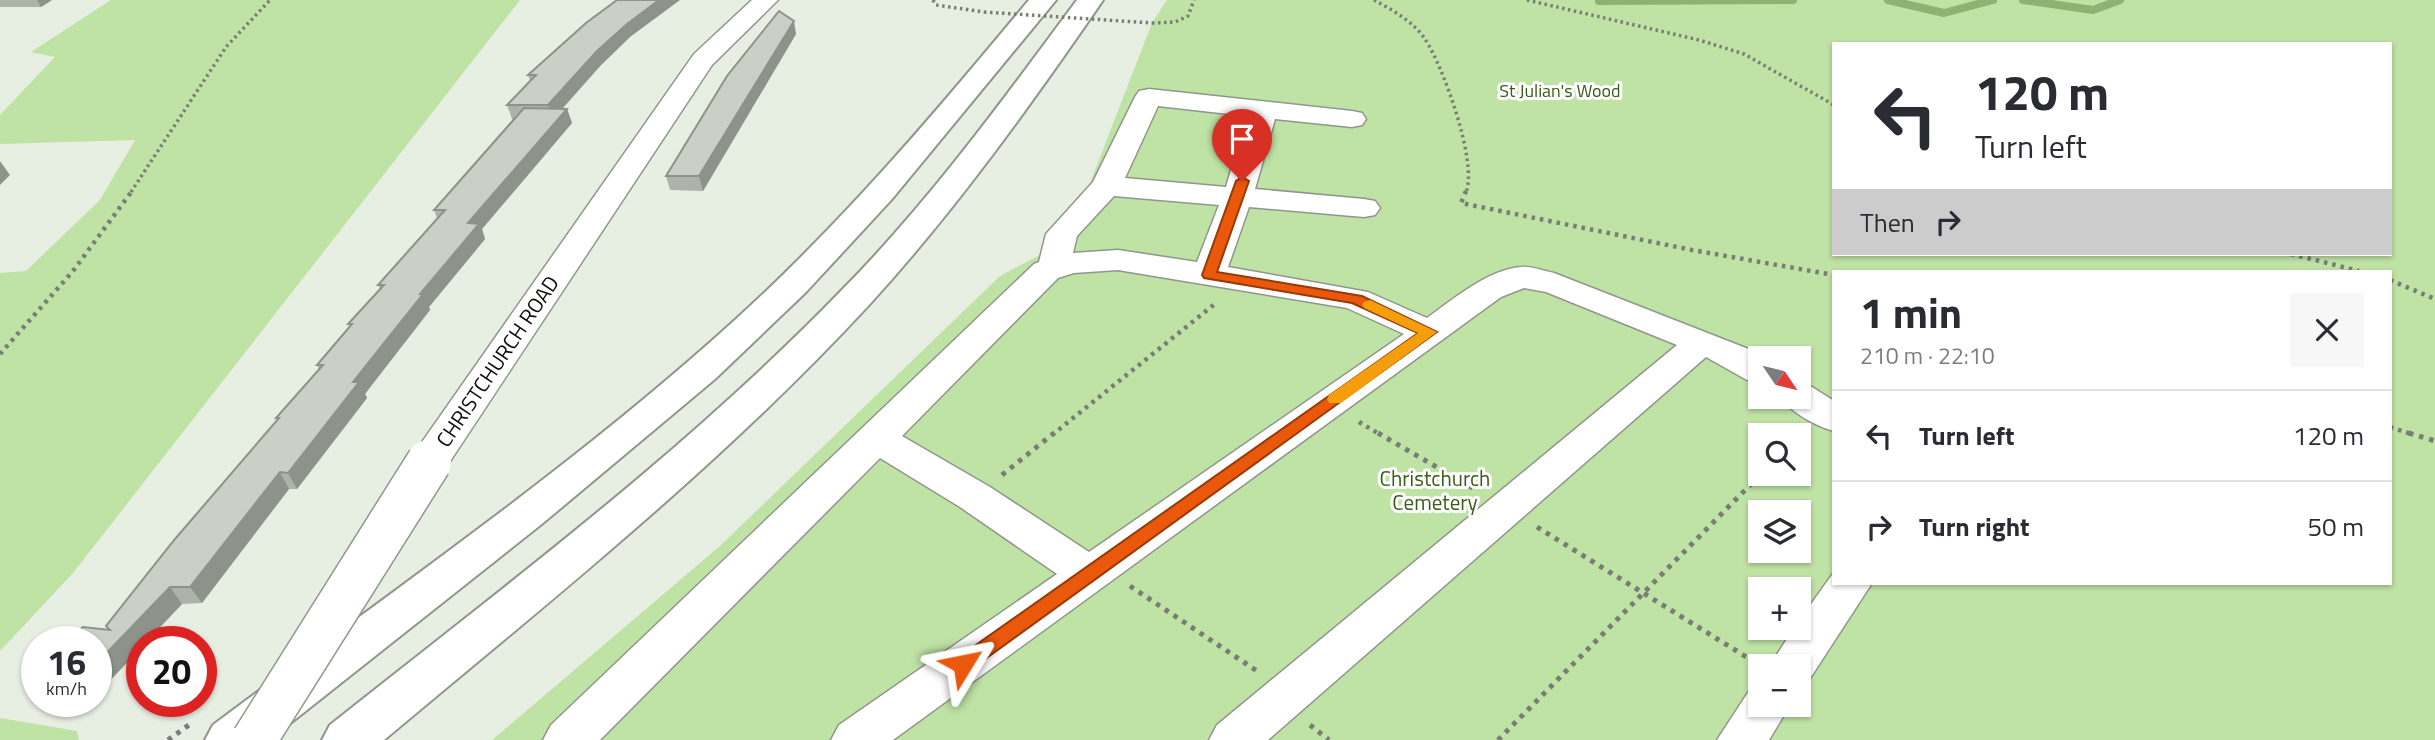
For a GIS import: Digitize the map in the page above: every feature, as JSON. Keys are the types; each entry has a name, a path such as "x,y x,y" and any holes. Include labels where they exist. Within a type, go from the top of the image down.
{"highway":[{"path":"231,740 529,511 702,369 825,251 945,121 1043,0"},
{"path":"348,740 722,429 854,299 938,206 1090,0"}],"street":[{"name":"CHRISTCHURCH ROAD","path":"254,740 429,462 611,192 704,60 766,0"},
{"path":"1056,267 1055,257 1062,234 1105,186 1149,97 1352,118"},
{"path":"1226,278 1237,195 1263,109"},
{"path":"1105,186 1237,195 1364,208"},
{"path":"568,740 1046,271 1070,263 1118,260 1356,299 1429,332"},
{"path":"856,740 1489,290 1521,277 1554,283 1702,342 1748,364"},
{"path":"1234,740 1702,342"},
{"path":"1811,404 1832,417"},
{"path":"876,438 1095,570"},
{"path":"1801,654 1849,585"},
{"path":"1742,740 1758,717"}],"path":[{"path":"0,355 81,261 118,212 218,57 270,0"},
{"path":"933,0 936,5 984,12 1152,23 1175,22 1188,16 1194,0"},
{"path":"1374,0 1401,15 1425,39 1460,128 1471,176 1461,203 1832,275"},
{"path":"1527,0 1699,40 1744,54 1832,104"},
{"path":"2299,256 2355,270"},
{"path":"975,497 1226,278"},
{"path":"2392,281 2435,299"},
{"path":"1328,404 1506,508 1748,658"},
{"path":"2392,428 2435,441"},
{"path":"1499,740 1748,486"},
{"path":"1095,570 1290,693"}],"green space":[{"path":"111,0 520,0 73,573 0,651 0,273 26,271 100,200 135,140 0,144 0,115 55,57 31,52"},
{"path":"1167,0 2435,0 2435,740 492,740 720,546 1000,276 1068,240 1152,23"},
{"path":"0,718 77,731 79,740 0,740"}],"building":[{"path":"617,0 659,0 597,51 548,105 507,105 536,75 528,75 586,23"},
{"path":"779,11 794,21 699,176 666,176 727,76"},
{"path":"524,108 567,109 468,223 479,224 420,294 423,294 353,382 359,382 288,473 280,472 190,587 170,587 133,626 126,626 126,633 112,647 112,626 106,626 175,539 323,365 317,365 352,324 348,324 384,285 378,285 445,210 434,210"}],"waterway":[{"path":"1599,1 1793,0"},
{"path":"1888,0 1944,13 1993,0"},
{"path":"2023,0 2093,10 2120,0"}],"slow traffic":[{"path":"1335,399 1429,332 1370,305"}],"route":[{"path":"963,664 1429,332 1356,299 1209,275 1242,181"}],"park label":[{"name":"St Julian's Wood","path":"1560,90"},
{"name":"Christchurch Cemetery","path":"1435,490"}]}
